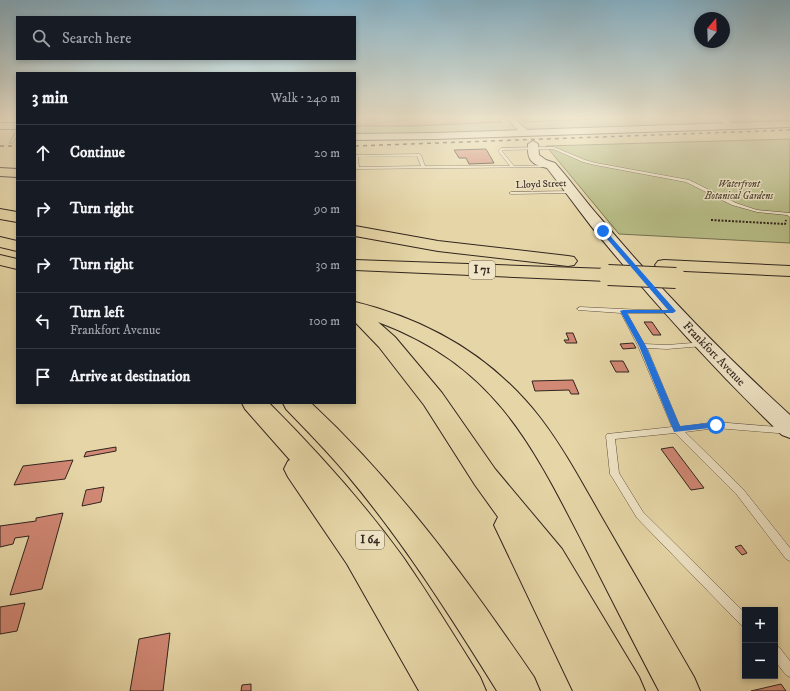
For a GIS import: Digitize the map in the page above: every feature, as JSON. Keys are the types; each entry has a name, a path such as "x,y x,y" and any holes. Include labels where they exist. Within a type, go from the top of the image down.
{"highway":[{"path":"0,161 16,161"},
{"path":"0,172 16,173"},
{"path":"0,214 16,217"},
{"path":"356,231 438,246 575,262"},
{"path":"0,235 16,238"},
{"path":"0,242 16,246"},
{"name":"I 71","path":"356,251 575,262 604,269"},
{"path":"0,260 16,264"},
{"name":"I 71","path":"356,265 604,269 670,272 790,284"},
{"path":"0,269 16,269"},
{"name":"I 71","path":"670,272 790,270"},
{"path":"356,310 403,324 446,346 477,368 510,400 540,438 559,469 680,691"},
{"path":"356,311 387,342 429,393 485,478 550,560 625,691"},
{"path":"239,404 297,467 360,553 428,668 439,691"},
{"name":"I 64","path":"255,404 286,436 331,487 372,542 390,567 466,691"},
{"path":"296,404 316,422 399,516 437,568 520,691"},
{"path":"485,478 594,691"}],"street":[{"name":"Frankfort Avenue","path":"535,149 533,156 538,161 552,165 603,231 673,311 754,396 790,430"}],"lane":[{"path":"511,149 500,151 513,167"},
{"path":"557,149 584,161 596,164 687,181 734,204 757,211 789,214 790,216"},
{"path":"423,167 418,155 356,156 357,168 513,167 552,165"},
{"name":"Lloyd Street","path":"510,194 573,192"},
{"path":"580,309 673,311"},
{"path":"623,311 642,346 677,430 740,492 790,556"},
{"path":"642,346 666,347 703,344"},
{"path":"742,618 640,514 615,474 610,436 716,425 790,430"},
{"path":"778,655 790,671"}],"path":[{"path":"711,220 785,224 785,220 790,220"}],"green space":[{"name":"Waterfront Botanical Gardens","path":"549,149 790,149 790,243 619,234"}],"building":[{"path":"486,149 494,163 469,164 466,158 459,158 454,150"},
{"path":"644,322 652,322 661,335 653,335"},
{"path":"566,333 573,333 577,343 566,343 564,340 569,340"},
{"path":"633,343 636,348 623,349 620,344"},
{"path":"610,361 623,361 629,372 616,372"},
{"path":"573,380 579,394 571,394 569,390 535,391 532,381"},
{"path":"116,447 116,451 84,457 86,452"},
{"path":"673,447 704,488 691,490 661,449"},
{"path":"73,460 65,479 14,485 23,466"},
{"path":"104,487 101,502 82,506 86,490"},
{"path":"63,513 42,589 10,595 29,536 15,538 13,544 0,547 0,526 36,521 36,518"},
{"path":"741,545 747,553 742,555 735,547"},
{"path":"25,603 17,631 0,634 0,607"},
{"path":"170,633 163,691 130,691 139,639"},
{"path":"251,684 251,691 241,691 242,685"},
{"path":"781,684 786,691 751,691"}],"route":[{"path":"603,231 673,311 623,311 642,346 677,430 716,425"}]}
